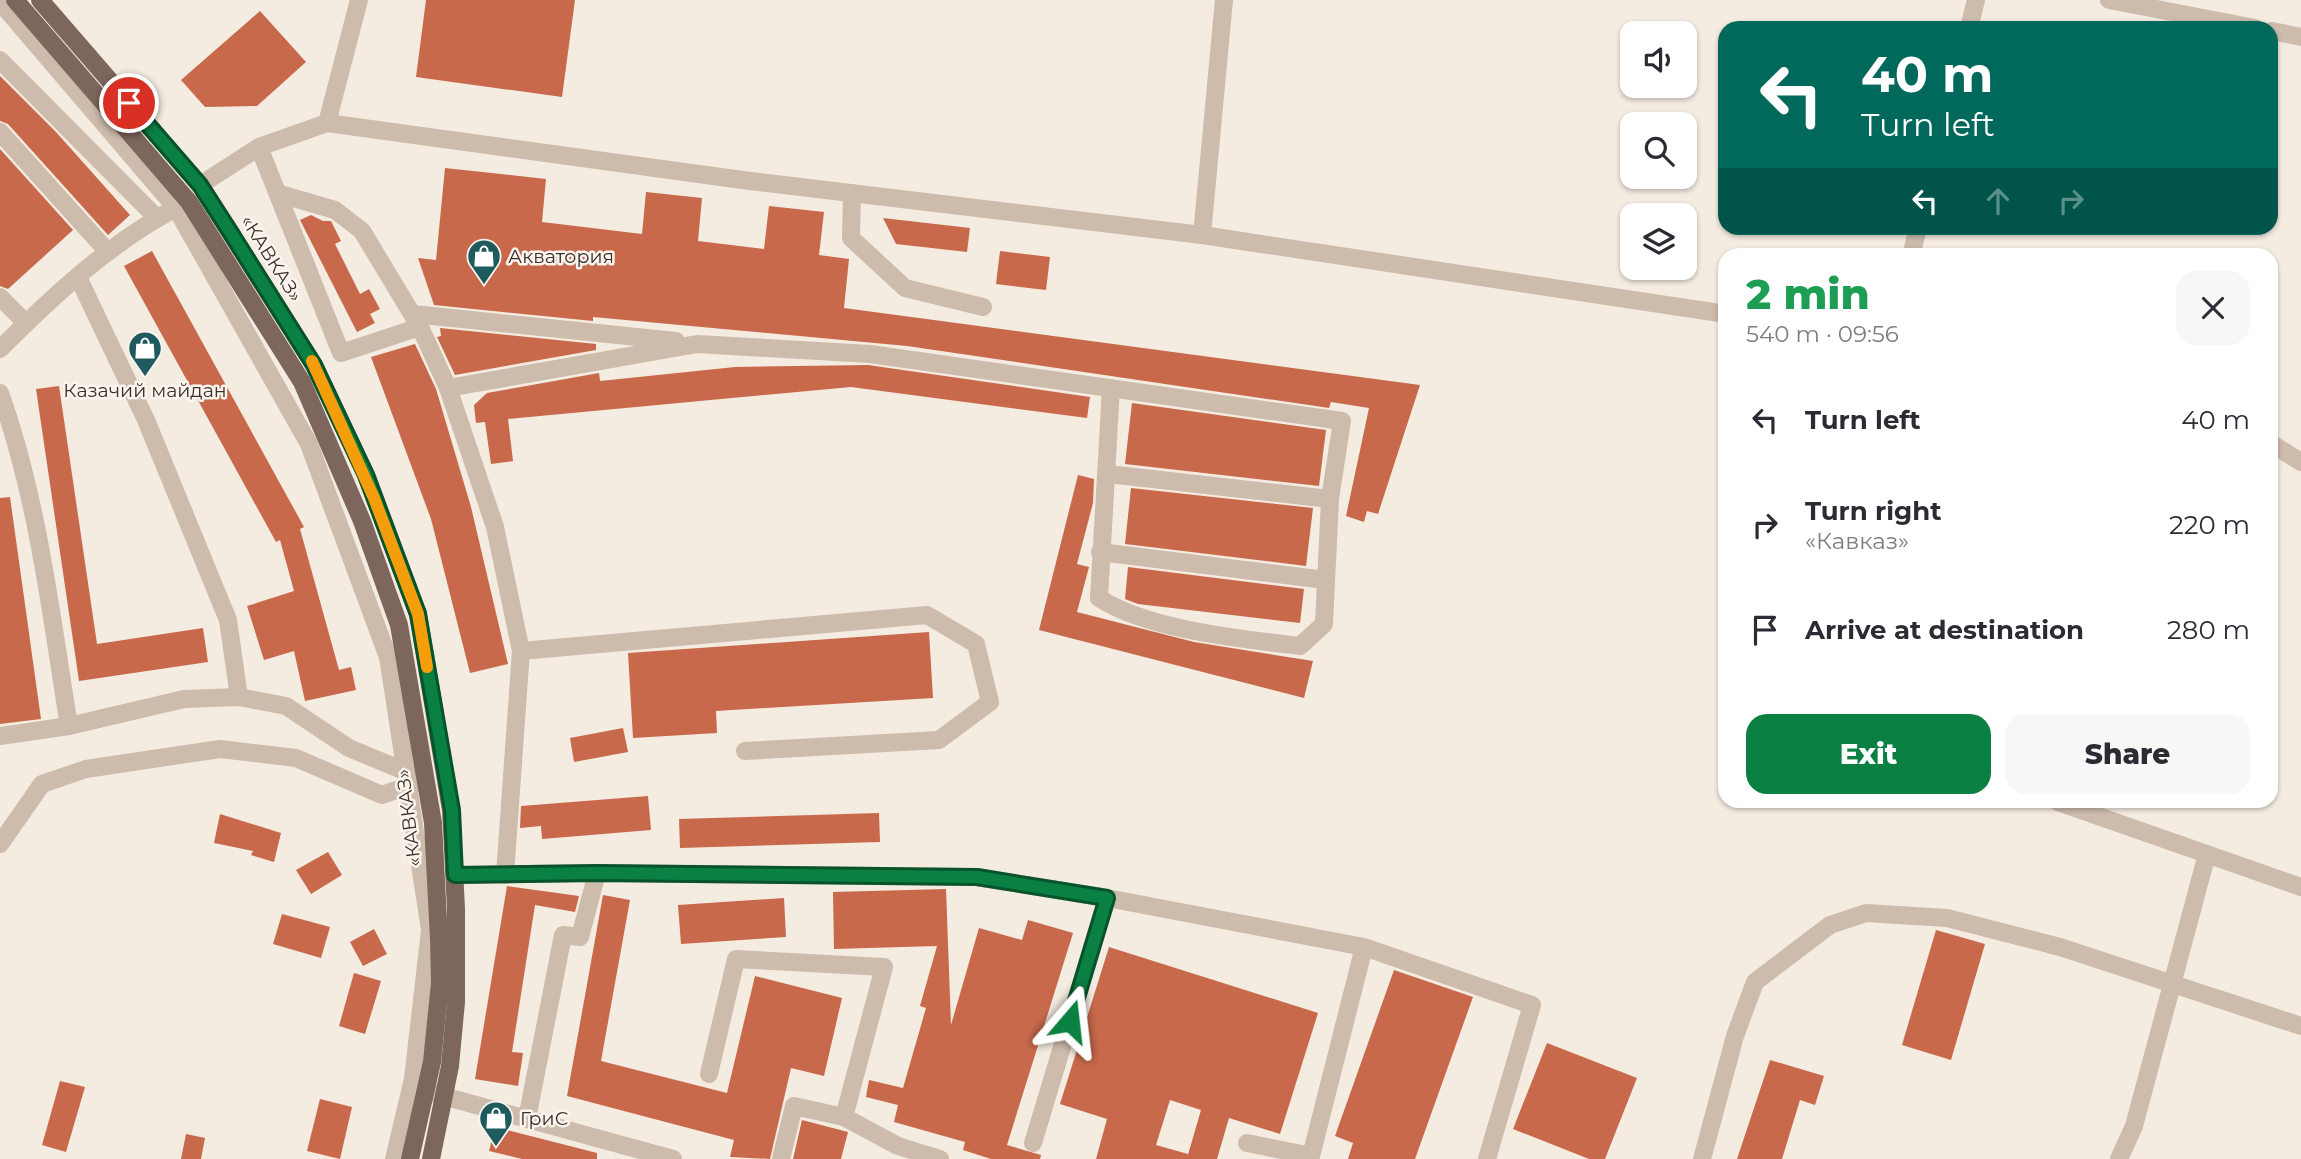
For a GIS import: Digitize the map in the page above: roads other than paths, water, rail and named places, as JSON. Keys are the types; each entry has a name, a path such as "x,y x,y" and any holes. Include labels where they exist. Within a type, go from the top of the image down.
{"main road":[{"name":"«КАВКАЗ»","path":"15,0 183,205 302,382 362,521 399,625 414,779 433,823 440,983 432,1062 410,1159"},
{"name":"«КАВКАЗ»","path":"40,0 200,185 314,365 366,475 418,614 452,810 455,875 456,1002 445,1097 431,1159"}],"street":[{"path":"327,122 359,0"},
{"path":"1202,235 1224,0"},
{"path":"1971,21 1976,0"},
{"path":"2109,0 2218,21"},
{"path":"0,2 183,205 157,218 108,252 0,349"},
{"path":"2278,32 2301,37"},
{"path":"0,60 157,218"},
{"path":"200,185 259,147 327,122 433,139 1202,235 1718,313"},
{"path":"0,132 108,252"},
{"path":"259,147 280,194 341,353 417,320 697,344 870,354 1111,388 1342,421 1330,499 1324,624 1300,646 1235,639 1116,610 1099,598 1111,388"},
{"path":"852,193 850,238 905,288 983,307"},
{"path":"280,194 335,210 362,231 417,320 448,388 495,527 520,651 505,875"},
{"path":"78,277 146,420 228,620 239,697"},
{"path":"0,298 26,323"},
{"path":"448,388 697,344"},
{"path":"0,393 17,440 48,596 69,726"},
{"path":"2278,448 2301,462"},
{"path":"1108,474 1330,499"},
{"path":"1100,552 1326,580"},
{"path":"520,651 927,615 976,644 990,702 939,740 746,751"},
{"path":"0,736 69,726 184,699 239,697 286,706 349,748 414,779"},
{"path":"0,844 42,784 86,769 220,749 296,758 382,795 414,779"},
{"path":"394,1159 414,1079 430,930 414,779"},
{"path":"2075,808 2301,887"},
{"path":"2119,1159 2134,1126 2207,854"},
{"path":"455,875 597,873 977,877 1107,898 1364,947 1532,1005 1487,1159"},
{"path":"527,1119 563,936 580,937 597,873"},
{"path":"1033,1143 1107,898"},
{"path":"1702,1159 1735,1035 1755,982 1830,925 1866,913 1947,918 2060,947 2301,1026"},
{"path":"1247,1143 1311,1156 1364,947"},
{"path":"709,1074 736,959 884,967 844,1117"},
{"path":"425,1091 673,1159"},
{"path":"781,1159 794,1106 844,1117 898,1146 940,1159"}],"place":[{"name":"Акватория","path":"484,286"},
{"name":"Казачий майдан","path":"145,378"},
{"name":"ГриС","path":"496,1148"}]}
